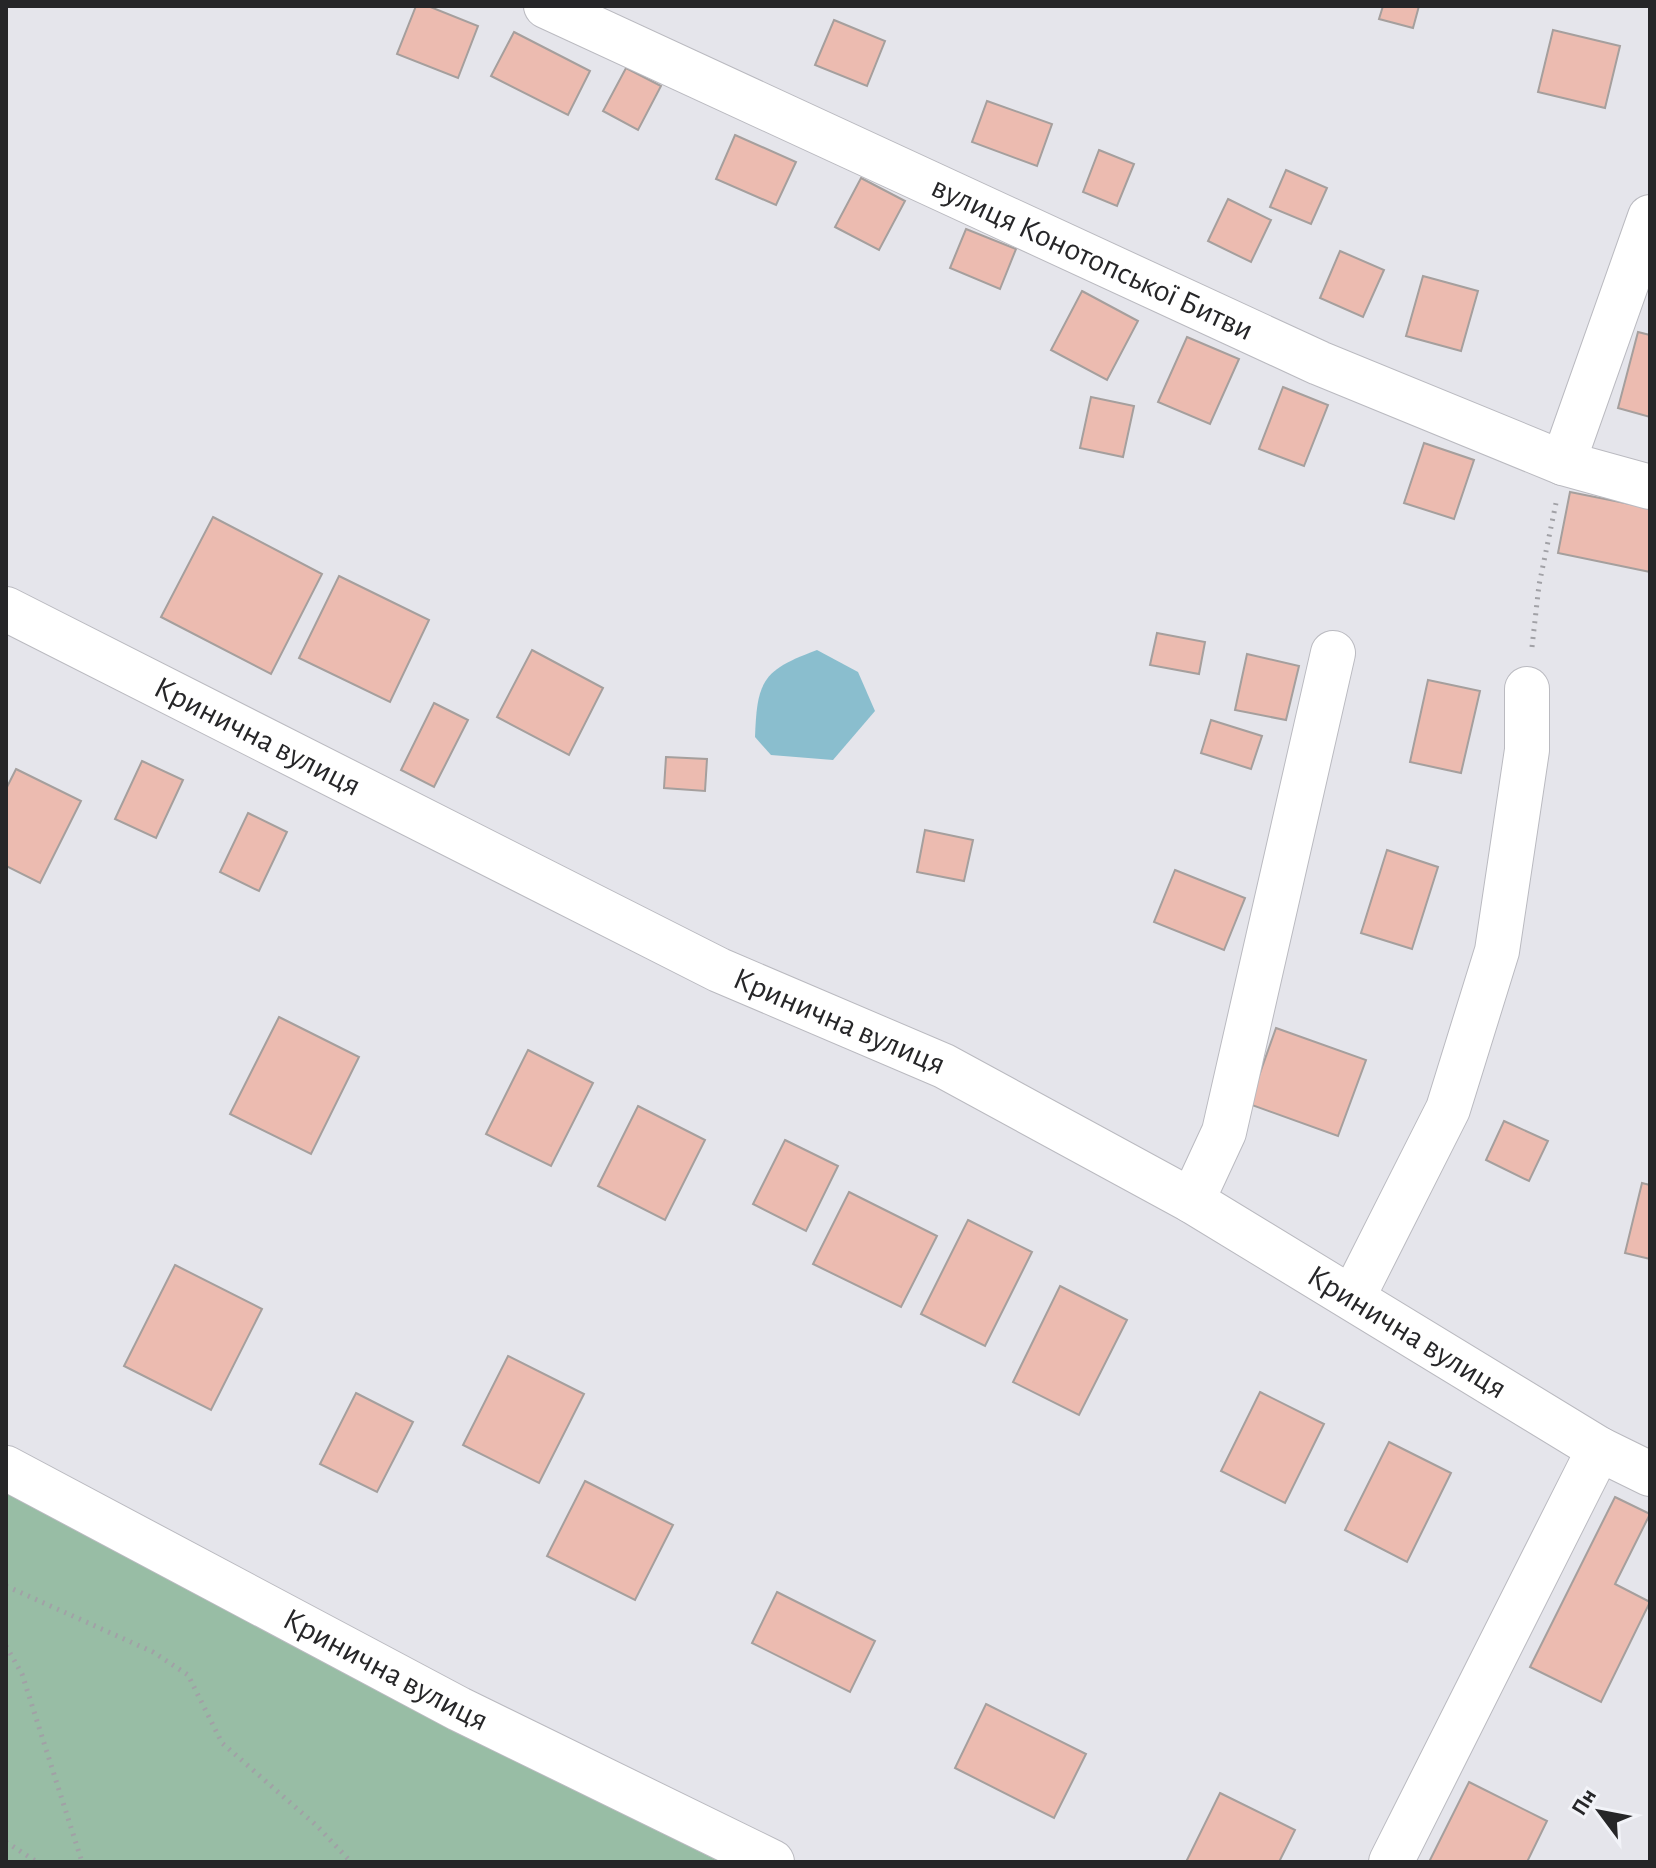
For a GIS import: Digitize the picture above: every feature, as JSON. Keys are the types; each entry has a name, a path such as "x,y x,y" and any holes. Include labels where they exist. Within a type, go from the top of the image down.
{"street":[{"name":"вулиця Конотопської Битви","path":"546,6 1319,363 1563,463 1650,487"},
{"path":"1563,463 1650,217"},
{"name":"Кринична вулиця","path":"6,609 719,970 944,1066 1192,1201 1599,1449 1650,1474"},
{"path":"1192,1201 1224,1132 1333,653"},
{"path":"1353,1297 1448,1109 1497,951 1527,750 1527,689"},
{"path":"1391,1862 1599,1449"},
{"name":"Кринична вулиця","path":"6,1468 459,1709 772,1862"}],"path":[{"path":"1527,689 1539,585 1563,463"},
{"path":"6,1586 153,1652 188,1675 222,1743 317,1826 351,1862"},
{"path":"6,1646 22,1674 82,1862"},
{"path":"6,1842 37,1862"}],"green space":[{"path":"6,1493 720,1862 6,1862"}],"water":[{"path":"817,650 858,672 875,711 833,760 771,755 755,737 761,690 774,671"}],"building":[{"path":"416,6 428,6 478,26 458,78 397,54"},
{"path":"1383,6 1419,6 1413,28 1379,19"},
{"path":"834,20 885,41 867,86 815,65"},
{"path":"1553,30 1620,46 1605,108 1538,92"},
{"path":"514,32 590,71 568,115 491,76"},
{"path":"626,68 661,86 638,130 603,111"},
{"path":"987,101 1052,124 1037,166 972,142"},
{"path":"735,135 796,162 776,205 716,179"},
{"path":"1099,150 1134,164 1117,206 1083,192"},
{"path":"1286,170 1327,188 1311,224 1270,207"},
{"path":"861,178 905,201 879,250 835,227"},
{"path":"1228,199 1271,220 1251,262 1208,241"},
{"path":"966,229 1016,249 1000,289 950,268"},
{"path":"1340,251 1384,270 1363,317 1320,298"},
{"path":"1423,276 1478,291 1461,351 1406,336"},
{"path":"1082,291 1138,321 1107,380 1051,350"},
{"path":"1638,332 1650,335 1650,417 1618,408"},
{"path":"1187,337 1239,359 1210,424 1158,402"},
{"path":"1283,387 1328,405 1304,466 1259,449"},
{"path":"1091,397 1134,406 1123,457 1080,448"},
{"path":"1424,443 1474,460 1454,519 1404,503"},
{"path":"1570,492 1650,508 1650,572 1558,553"},
{"path":"213,517 322,574 271,674 161,617"},
{"path":"339,576 429,620 390,702 299,658"},
{"path":"1157,633 1205,642 1199,674 1150,665"},
{"path":"532,650 603,688 569,755 497,717"},
{"path":"1247,654 1299,666 1286,720 1235,710"},
{"path":"1428,680 1480,691 1461,773 1410,762"},
{"path":"434,703 468,720 434,787 401,770"},
{"path":"1211,720 1262,736 1251,769 1201,753"},
{"path":"666,757 707,759 705,791 664,788"},
{"path":"142,761 183,780 156,838 115,819"},
{"path":"16,769 81,801 40,883 6,866 6,789"},
{"path":"248,813 287,832 259,891 220,872"},
{"path":"925,830 973,840 964,881 917,872"},
{"path":"1387,850 1438,867 1412,949 1361,933"},
{"path":"1175,870 1245,898 1224,950 1154,922"},
{"path":"279,1017 359,1057 311,1154 230,1114"},
{"path":"1276,1028 1366,1060 1338,1136 1249,1104"},
{"path":"528,1050 593,1083 551,1166 486,1134"},
{"path":"638,1106 705,1140 665,1220 598,1186"},
{"path":"1504,1121 1548,1141 1529,1181 1486,1160"},
{"path":"785,1140 838,1166 806,1231 753,1204"},
{"path":"1642,1183 1650,1185 1650,1259 1625,1253"},
{"path":"849,1192 937,1236 901,1307 813,1264"},
{"path":"968,1220 1032,1252 985,1346 921,1314"},
{"path":"175,1265 262,1309 211,1410 124,1366"},
{"path":"1060,1286 1127,1320 1079,1415 1013,1382"},
{"path":"508,1356 584,1394 539,1483 463,1445"},
{"path":"1260,1392 1324,1424 1285,1503 1221,1471"},
{"path":"356,1393 413,1422 377,1492 320,1464"},
{"path":"1389,1442 1451,1473 1407,1562 1345,1530"},
{"path":"585,1481 673,1525 635,1600 547,1556"},
{"path":"1615,1497 1650,1514 1615,1584 1650,1602 1601,1702 1530,1667"},
{"path":"777,1592 875,1641 850,1692 752,1643"},
{"path":"986,1704 1086,1754 1054,1818 955,1768"},
{"path":"1469,1782 1547,1821 1527,1862 1429,1862"},
{"path":"1220,1793 1295,1830 1279,1862 1186,1862"}]}
